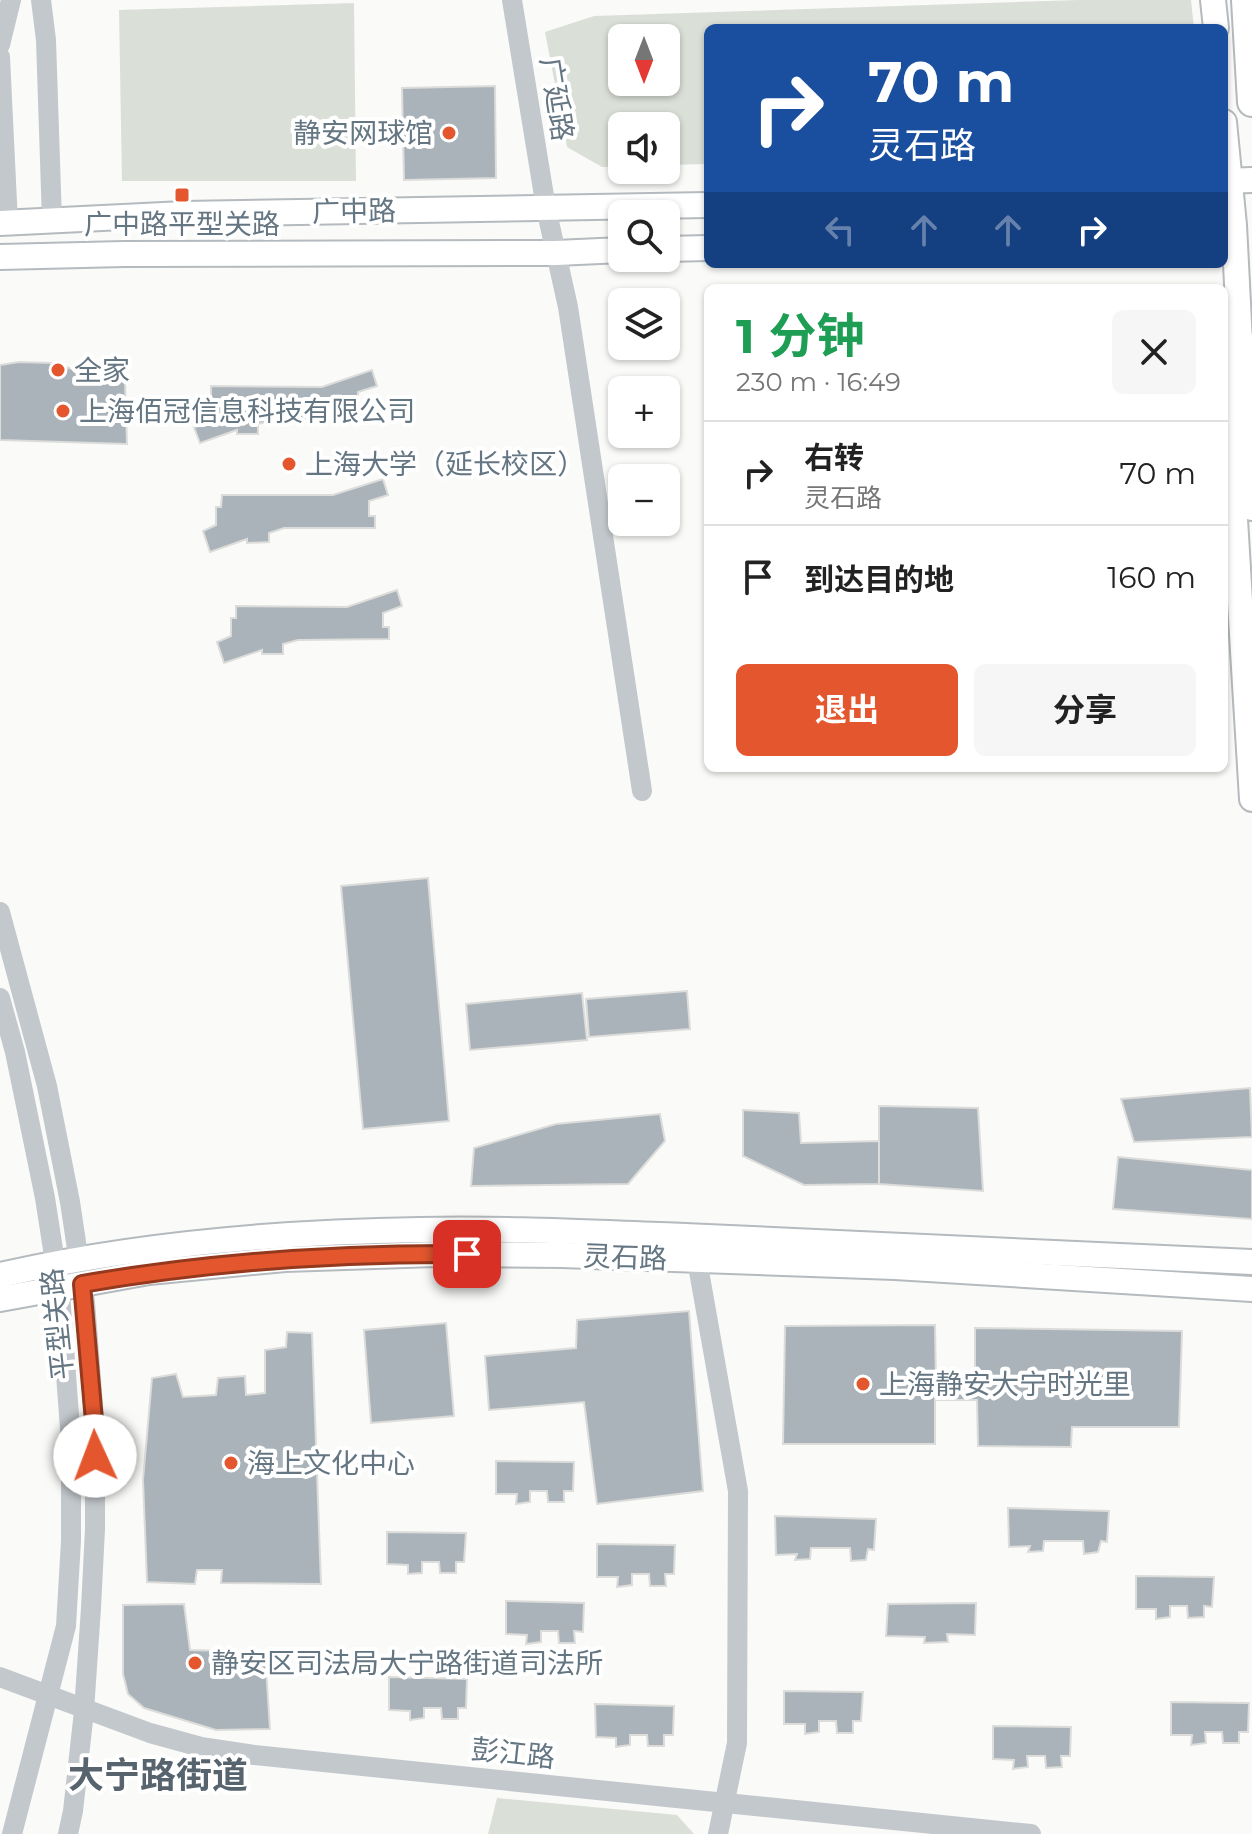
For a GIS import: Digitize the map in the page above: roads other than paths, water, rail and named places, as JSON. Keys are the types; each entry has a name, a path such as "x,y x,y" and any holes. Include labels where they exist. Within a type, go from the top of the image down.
{"highway":[{"path":"1246,0 1252,102"},
{"path":"1240,342 1252,506"}],"main road":[{"path":"1213,0 1216,24"},
{"path":"1228,143 1235,180 1240,342 1228,404 1252,799"},
{"name":"广中路","path":"4,223 184,214 704,205"},
{"path":"680,249 704,248"},
{"name":"广中路","path":"0,257 608,251"},
{"path":"1240,342 1252,372"},
{"name":"灵石路","path":"0,1299 151,1248 294,1235 435,1230 880,1243 1252,1262"},
{"name":"灵石路","path":"0,1275 149,1272 285,1259 451,1254 562,1255 910,1268 1252,1289"}],"street":[{"path":"0,45 11,0"},
{"path":"41,0 46,40 52,221"},
{"name":"广延路","path":"512,0 546,208 568,307 642,791"},
{"path":"0,57 4,223"},
{"name":"平型关路","path":"0,912 47,1086 70,1202 71,1541 66,1626 12,1834"},
{"name":"平型关路","path":"0,998 15,1052 45,1198 69,1274 95,1432 95,1529 84,1709 68,1834"},
{"path":"697,1260 738,1491 737,1743 718,1834"},
{"name":"彭江路","path":"0,1677 162,1737 201,1747 254,1755 1031,1834"}],"place":[{"name":"静安网球馆","path":"449,133"},
{"name":"广中路平型关路","path":"182,195"},
{"name":"全家","path":"58,370"},
{"name":"上海佰冠信息科技有限公司","path":"63,411"},
{"name":"上海大学（延长校区）","path":"289,464"},
{"name":"上海静安大宁时光里","path":"863,1384"},
{"name":"海上文化中心","path":"231,1463"},
{"name":"静安区司法局大宁路街道司法所","path":"195,1663"}],"district":[{"name":"大宁路街道","path":"158,1775"}]}
